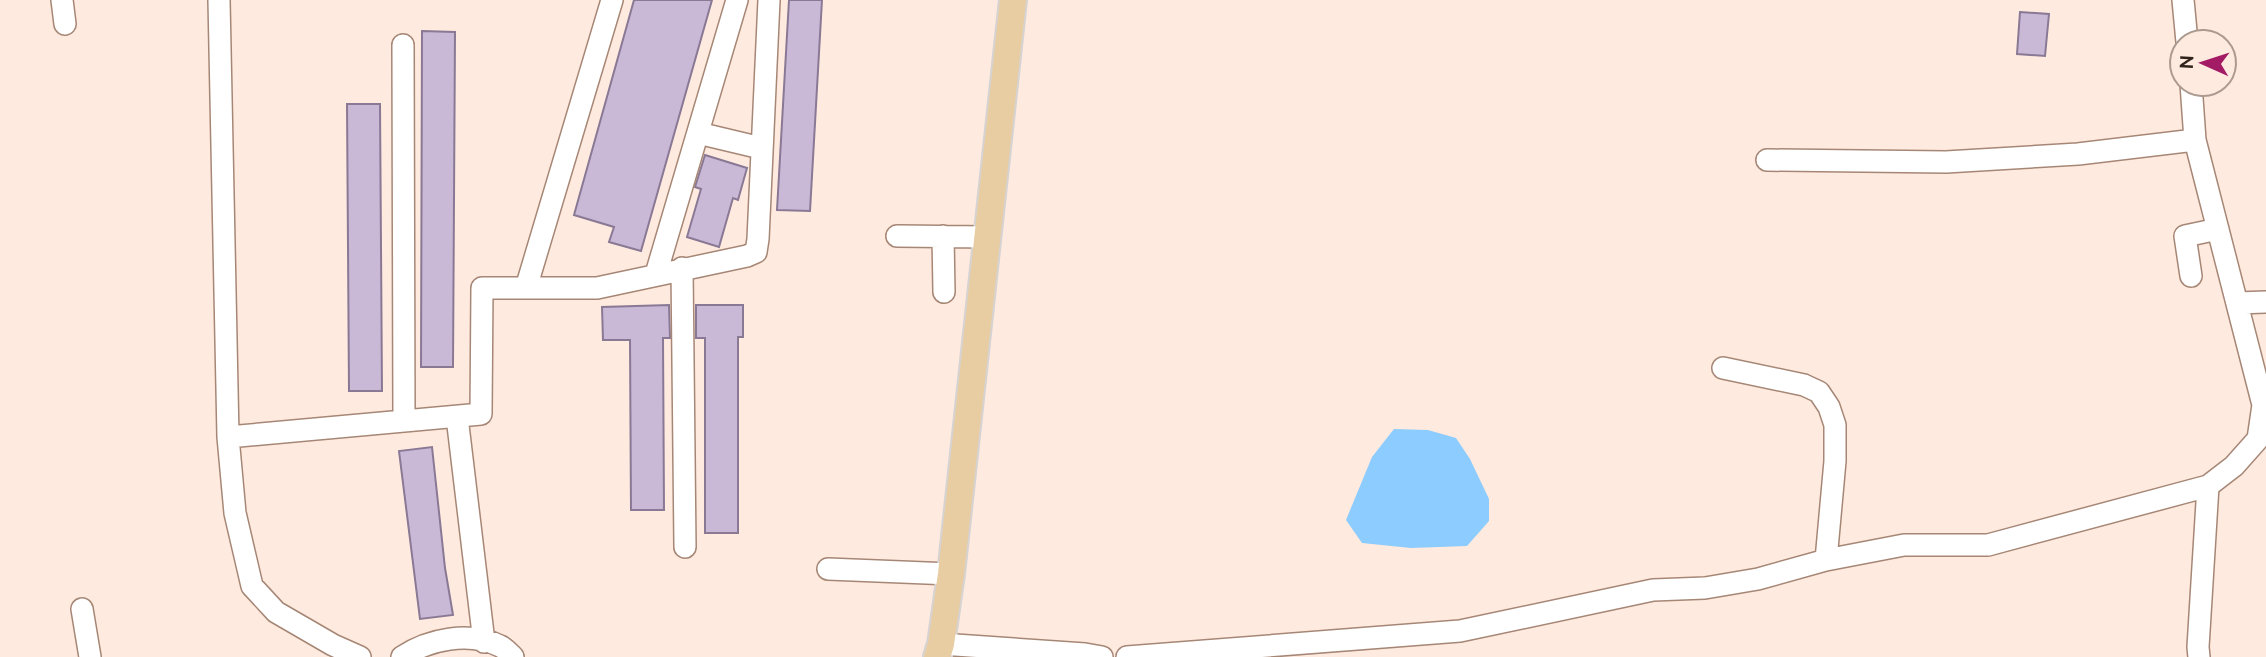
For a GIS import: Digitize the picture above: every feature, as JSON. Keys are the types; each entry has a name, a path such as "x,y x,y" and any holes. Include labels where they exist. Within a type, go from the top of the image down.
{"main road":[{"path":"939,651 951,574 1013,0"}],"street":[{"path":"62,0 65,24"},
{"path":"219,0 228,437 235,513 252,586 276,612 333,645 360,657"},
{"path":"526,288 611,0"},
{"path":"656,274 737,0"},
{"path":"228,437 481,414 482,288 597,288 756,252 769,0"},
{"path":"2183,0 2186,28"},
{"path":"404,45 404,421"},
{"path":"1127,657 1460,631 1653,590 1706,588 1758,579 1826,560 1904,545 1988,545 2208,486 2234,466 2258,439 2263,405 2195,139 2191,98"},
{"path":"698,133 761,148"},
{"path":"1767,160 1946,162 2078,155 2195,139"},
{"path":"2192,276 2185,236 2218,229"},
{"path":"897,236 987,237"},
{"path":"943,236 944,292"},
{"path":"682,268 685,547"},
{"path":"2237,303 2266,302"},
{"path":"1723,368 1804,385 1819,392 1829,407 1835,425 1835,461 1826,560"},
{"path":"457,416 484,642"},
{"path":"2199,657 2208,486"},
{"path":"828,569 951,574"},
{"path":"82,608 90,657"},
{"path":"402,657 435,642 467,637 501,646 513,657"},
{"path":"939,651 1086,653 1101,657"}],"water":[{"path":"1394,429 1428,430 1456,438 1470,459 1489,499 1489,521 1467,546 1411,548 1362,543 1346,520 1372,457"}],"building":[{"path":"634,0 712,0 641,251 609,242 614,227 574,215"},
{"path":"789,0 822,0 810,211 777,210"},
{"path":"2020,12 2049,14 2045,56 2017,54"},
{"path":"422,31 455,32 453,367 421,367"},
{"path":"347,104 380,104 382,391 349,391"},
{"path":"705,155 747,168 738,200 733,198 719,247 687,237 701,189 695,187"},
{"path":"669,305 670,338 663,338 664,510 631,510 630,340 603,340 602,307"},
{"path":"696,305 743,305 743,337 738,337 738,533 705,533 705,338 696,338"},
{"path":"432,447 445,568 453,615 420,619 399,451"}]}
